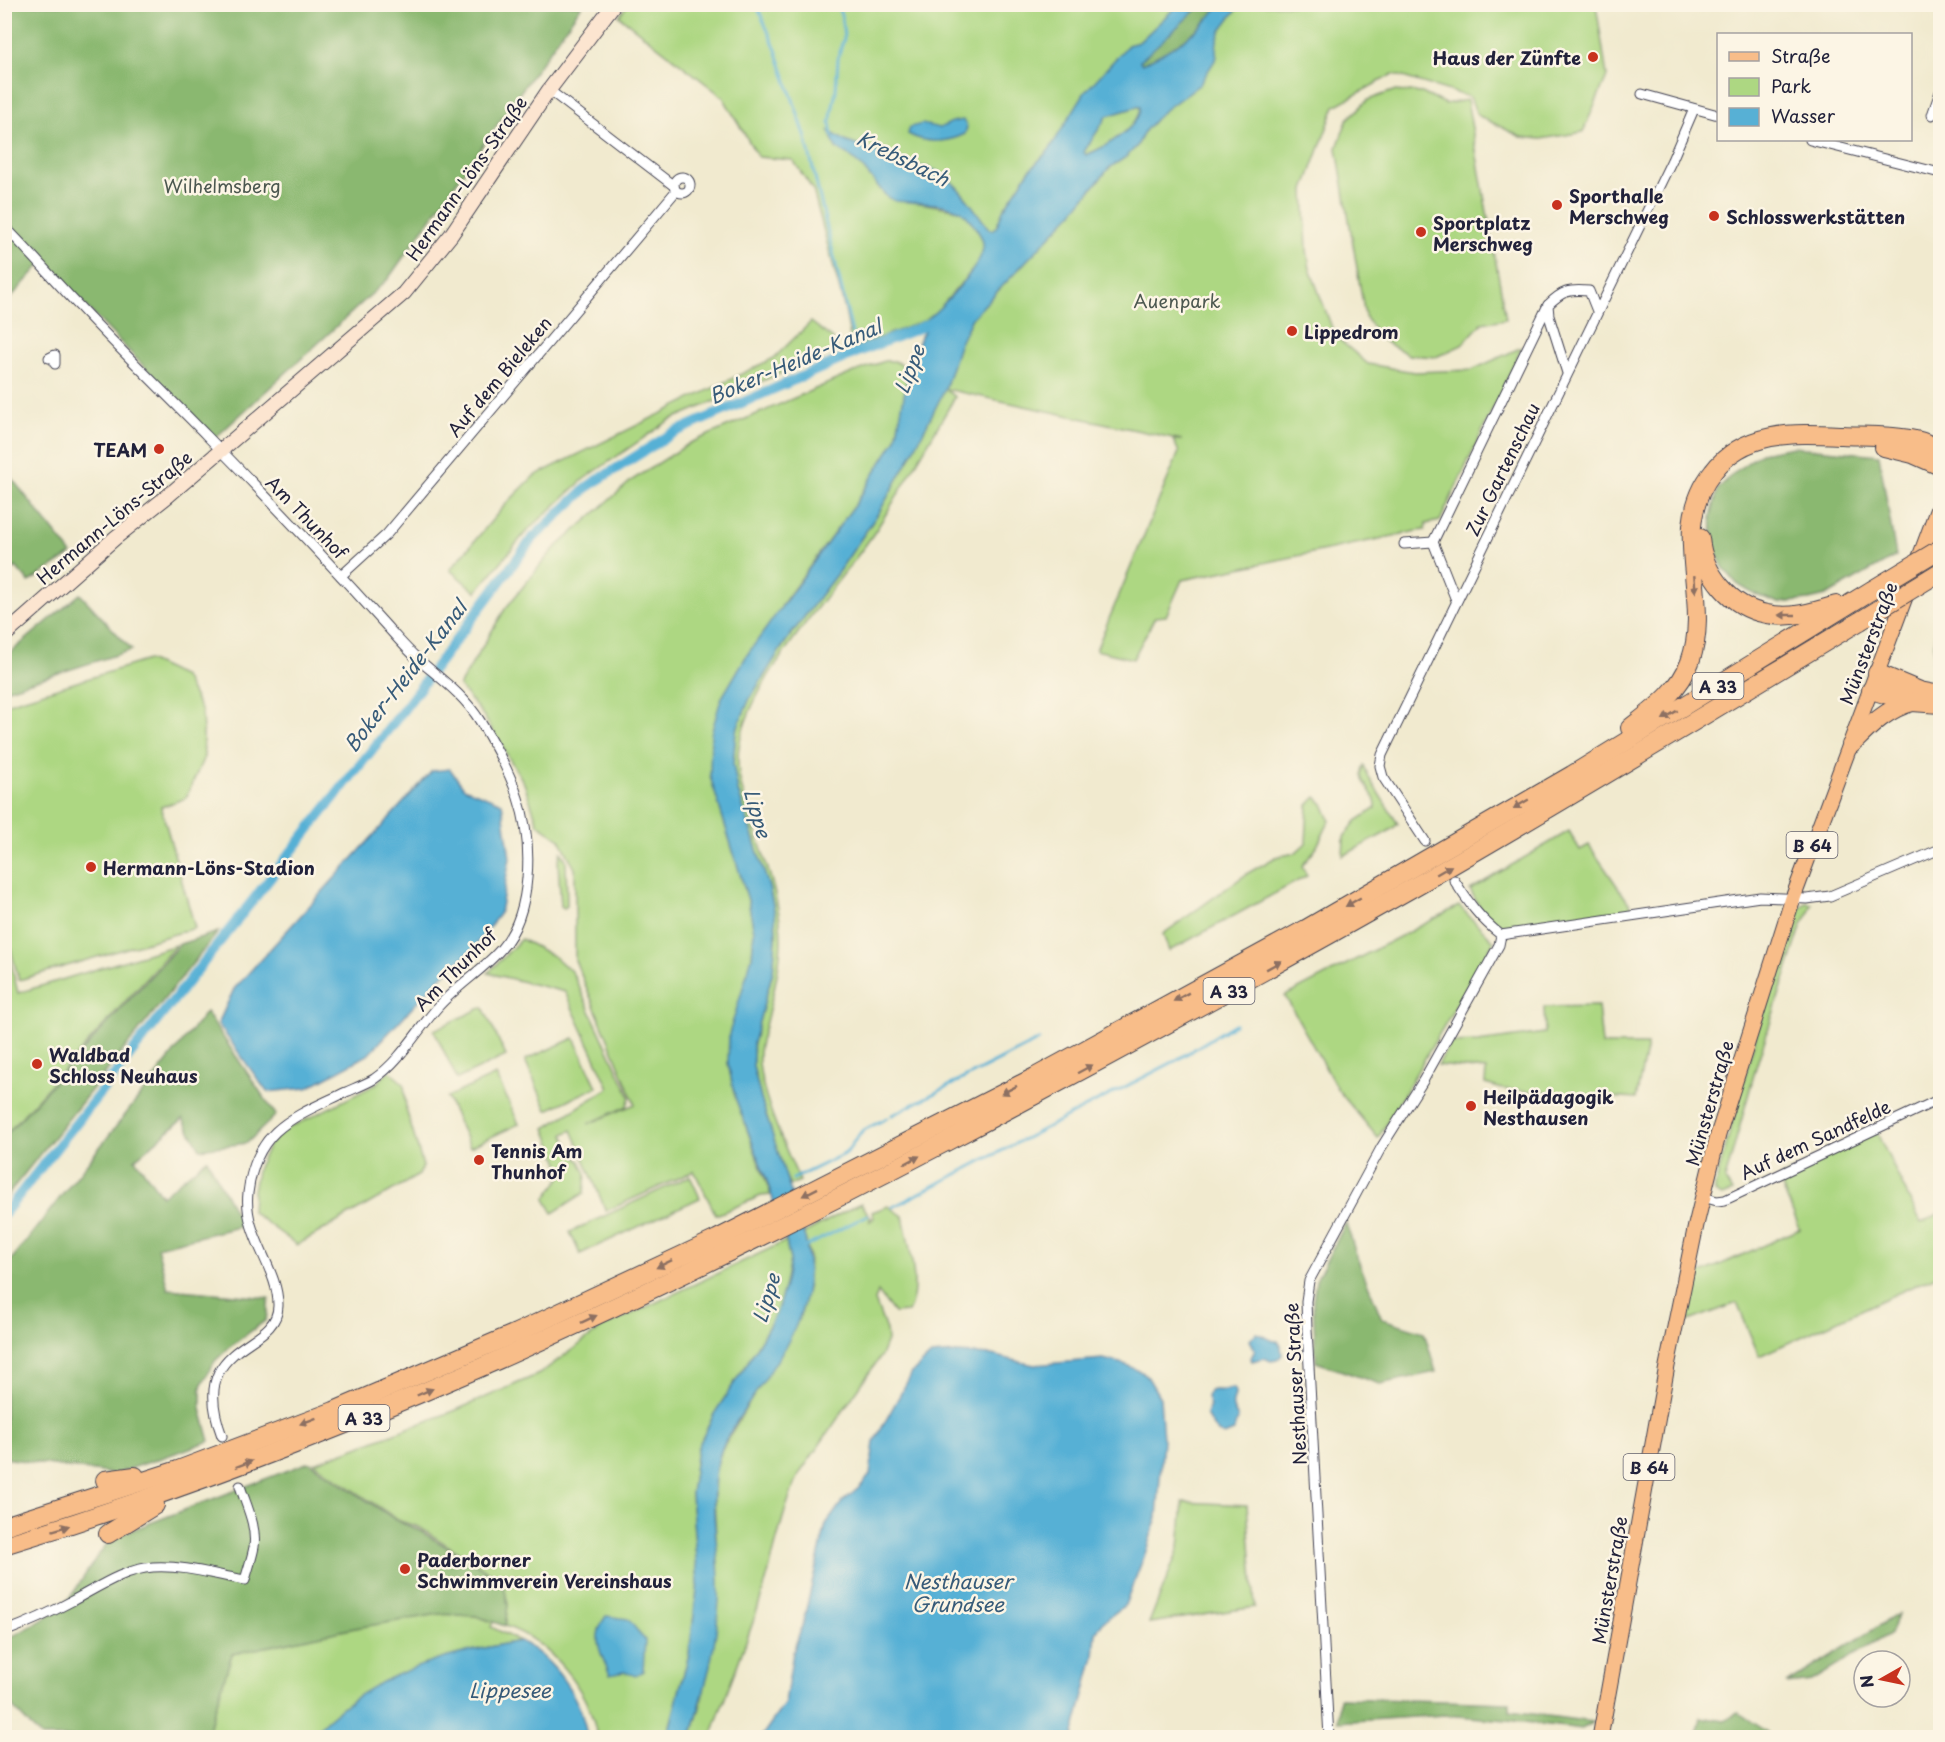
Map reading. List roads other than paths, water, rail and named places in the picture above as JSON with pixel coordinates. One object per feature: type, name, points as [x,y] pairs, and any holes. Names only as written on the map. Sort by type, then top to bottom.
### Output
[{"type":"highway","points":[[1915,440],[1941,431]]},
{"type":"highway","points":[[1572,775],[1668,698],[1680,683],[1690,662],[1695,640],[1697,611],[1692,525],[1698,496],[1721,461],[1739,447],[1760,439],[1789,434],[1850,435],[1915,440],[1941,449]]},
{"type":"highway","points":[[1868,593],[1807,614],[1791,615],[1767,614],[1748,608],[1734,599],[1721,588],[1701,551],[1699,526],[1702,500],[1712,480],[1724,465],[1741,452],[1761,444],[1798,439],[1848,441],[1899,450],[1941,466]]},
{"type":"highway","name":"A 33","points":[[4,1526],[178,1470],[334,1411],[516,1334],[717,1239],[862,1166],[1035,1077],[1305,929],[1572,775],[1941,549]]},
{"type":"highway","name":"A 33","points":[[4,1545],[103,1515],[189,1485],[350,1424],[526,1348],[716,1259],[860,1187],[1150,1035],[1414,887],[1941,572]]},
{"type":"highway","points":[[1874,682],[1941,695]]},
{"type":"highway","points":[[1874,682],[1912,702]]},
{"type":"highway","points":[[1851,745],[1883,714],[1896,707],[1912,702],[1941,704]]},
{"type":"highway","points":[[105,1480],[178,1470]]},
{"type":"highway","points":[[108,1534],[189,1485]]},
{"type":"main road","name":"Münsterstraße","points":[[1600,1737],[1666,1366],[1718,1135],[1793,898],[1941,503]]},
{"type":"street","name":"Hermann-Löns-Straße","points":[[4,636],[115,538],[368,325],[415,281],[474,203],[549,90],[614,4]]},
{"type":"street","name":"Auf dem Bieleken","points":[[341,576],[387,534],[675,188],[549,90]]},
{"type":"street","points":[[1932,115],[1941,92]]},
{"type":"street","points":[[1642,94],[1717,115]]},
{"type":"street","name":"Zur Gartenschau","points":[[1425,841],[1383,777],[1380,766],[1382,755],[1668,169],[1694,109]]},
{"type":"street","points":[[1814,141],[1941,173]]},
{"type":"street","name":"Hermann-Löns-Straße","points":[[4,226],[221,450]]},
{"type":"street","points":[[1456,600],[1433,542],[1548,305],[1559,294],[1575,290],[1589,291],[1597,311]]},
{"type":"street","points":[[1548,305],[1549,316],[1567,373]]},
{"type":"street","name":"Am Thunhof","points":[[221,450],[417,658],[468,703],[479,719],[518,797],[523,815],[527,859],[526,886],[518,923],[502,949],[439,1005],[390,1064],[374,1079],[280,1126],[265,1142],[259,1153],[250,1179],[248,1212],[250,1225],[272,1280],[278,1304],[272,1323],[236,1351],[222,1365],[218,1374],[213,1391],[213,1407],[222,1436]]},
{"type":"street","points":[[1404,544],[1433,542]]},
{"type":"street","points":[[1454,880],[1470,906],[1484,922],[1501,935],[1760,897],[1808,899],[1830,896],[1941,849]]},
{"type":"street","name":"Nesthauser Straße","points":[[1329,1737],[1307,1329],[1306,1301],[1309,1281],[1381,1148],[1423,1081],[1499,945],[1501,935]]},
{"type":"street","name":"Auf dem Sandfelde","points":[[1703,1197],[1717,1201],[1725,1200],[1941,1099]]},
{"type":"street","points":[[4,1632],[40,1618],[104,1583],[137,1570],[152,1567],[187,1569],[245,1580],[254,1546],[254,1532],[240,1485]]},
{"type":"water","points":[[1178,5],[1201,5],[1140,61],[1142,64],[1185,39],[1203,24],[1219,5],[1240,5],[1219,35],[1217,57],[1200,84],[1162,112],[1144,132],[1137,146],[1126,157],[1109,168],[1072,213],[972,318],[959,345],[945,389],[910,458],[879,512],[841,568],[784,644],[750,698],[736,731],[733,764],[738,791],[769,887],[775,914],[776,938],[773,971],[753,1043],[753,1066],[761,1099],[804,1233],[808,1258],[808,1282],[797,1324],[776,1363],[733,1426],[721,1451],[714,1487],[719,1600],[713,1652],[691,1737],[667,1738],[689,1654],[698,1583],[691,1494],[697,1449],[714,1414],[776,1314],[790,1260],[767,1181],[735,1097],[728,1063],[729,1034],[752,957],[754,931],[748,900],[710,776],[711,734],[721,699],[747,655],[856,503],[896,439],[908,374],[921,336],[928,325],[926,320],[951,297],[968,276],[981,256],[983,248],[978,232],[968,217],[959,210],[936,204],[895,201],[887,197],[862,167],[836,148],[829,131],[847,142],[933,169],[952,182],[992,230],[997,226],[1003,210],[1029,171],[1049,150],[1085,92],[1128,45],[1139,42]],"holes":[[[1140,106],[1135,122],[1120,136],[1086,155],[1084,152],[1107,116]]]},
{"type":"water","points":[[963,120],[967,127],[965,134],[951,139],[929,141],[908,134],[910,127],[922,124],[940,128]]},
{"type":"water","points":[[450,769],[464,788],[502,803],[510,858],[500,913],[472,950],[440,978],[368,1055],[307,1088],[267,1092],[218,1024],[234,989],[432,771]]},
{"type":"water","points":[[1256,1333],[1278,1341],[1282,1355],[1277,1360],[1271,1361],[1264,1358],[1252,1361],[1255,1350],[1250,1340]]},
{"type":"water","name":"Nesthauser Grundsee","points":[[956,1353],[992,1355],[1034,1365],[1103,1359],[1124,1364],[1146,1374],[1160,1398],[1163,1439],[1157,1517],[1125,1605],[1103,1622],[1096,1632],[1094,1656],[1073,1737],[761,1737],[785,1703],[793,1652],[803,1623],[826,1524],[842,1502],[870,1475],[874,1442],[912,1373],[931,1355]]},
{"type":"water","points":[[1232,1388],[1235,1391],[1233,1406],[1238,1420],[1234,1431],[1224,1435],[1216,1430],[1207,1417],[1210,1406],[1207,1397],[1209,1391]]},
{"type":"water","points":[[606,1616],[628,1619],[645,1640],[643,1671],[636,1676],[624,1672],[610,1675],[598,1638],[601,1624]]},
{"type":"water","name":"Lippesee","points":[[520,1641],[544,1658],[564,1681],[579,1708],[587,1737],[310,1737],[353,1699],[397,1675],[470,1651]]},
{"type":"waterway","points":[[756,4],[775,47],[805,135],[852,333]]},
{"type":"waterway","name":"Krebsbach","points":[[832,135],[830,123],[836,90],[838,58],[844,38],[842,18],[837,4]]},
{"type":"waterway","name":"Boker-Heide-Kanal","points":[[4,1214],[398,717],[532,539],[590,485],[673,433],[858,352],[939,320]]},
{"type":"waterway","points":[[893,1207],[1175,1061],[1235,1024]]},
{"type":"waterway","points":[[892,1115],[1039,1040]]},
{"type":"waterway","points":[[793,1179],[846,1153],[862,1131],[887,1118]]},
{"type":"waterway","points":[[805,1247],[868,1215]]},
{"type":"place","name":"Haus der Zünfte","points":[[1593,57]]},
{"type":"place","name":"Sporthalle Merschweg","points":[[1557,205]]},
{"type":"place","name":"Schlosswerkstätten","points":[[1714,216]]},
{"type":"place","name":"Sportplatz Merschweg","points":[[1421,232]]},
{"type":"place","name":"Lippedrom","points":[[1292,331]]},
{"type":"place","name":"TEAM","points":[[159,449]]},
{"type":"place","name":"Hermann-Löns-Stadion","points":[[91,867]]},
{"type":"place","name":"Waldbad Schloss Neuhaus","points":[[37,1064]]},
{"type":"place","name":"Heilpädagogik Nesthausen","points":[[1471,1106]]},
{"type":"place","name":"Tennis Am Thunhof","points":[[479,1160]]},
{"type":"place","name":"Paderborner Schwimmverein Vereinshaus","points":[[405,1569]]},
{"type":"park label","name":"Wilhelmsberg","points":[[222,185]]},
{"type":"park label","name":"Auenpark","points":[[1177,300]]},
{"type":"water label","name":"Lippe","points":[[909,369]]},
{"type":"water label","name":"Lippe","points":[[758,813]]},
{"type":"water label","name":"Lippe","points":[[766,1298]]}]
